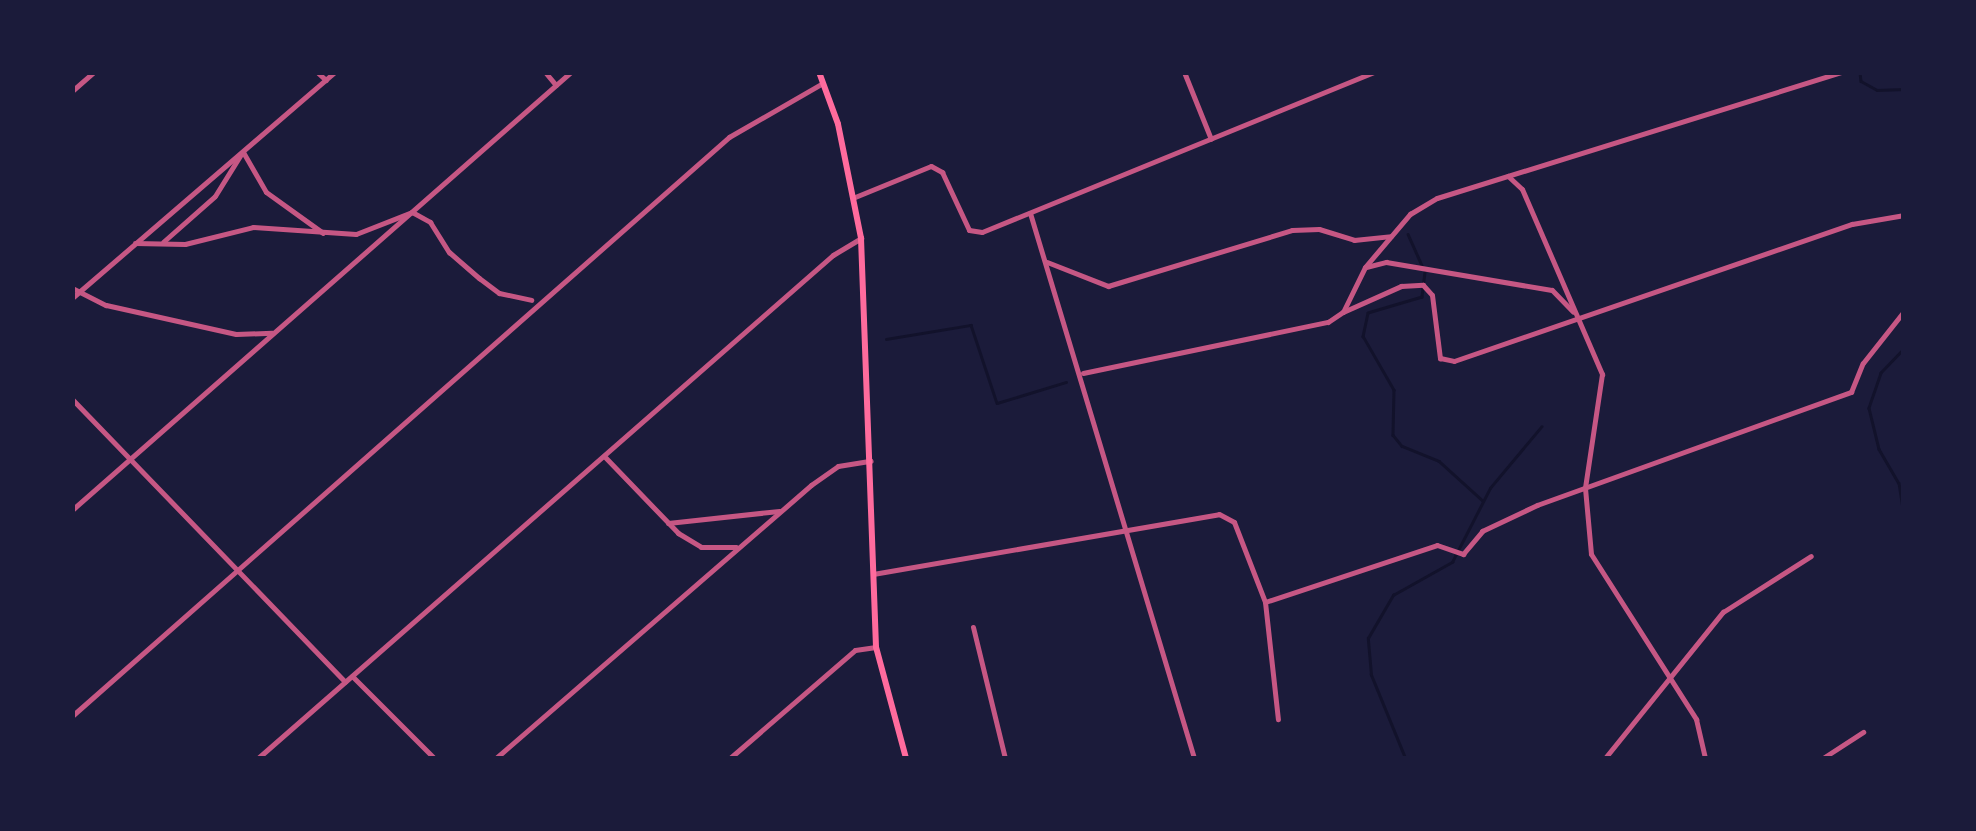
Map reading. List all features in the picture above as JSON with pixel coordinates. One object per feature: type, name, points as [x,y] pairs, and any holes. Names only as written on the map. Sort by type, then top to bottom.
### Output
[{"type":"main road","points":[[820,72],[854,197],[861,238],[876,647],[906,758]]},
{"type":"street","points":[[72,91],[94,72]]},
{"type":"street","points":[[317,72],[326,80]]},
{"type":"street","points":[[72,298],[335,72]]},
{"type":"street","points":[[544,72],[556,86]]},
{"type":"street","points":[[72,510],[571,72]]},
{"type":"street","points":[[1184,72],[1211,139]]},
{"type":"street","points":[[854,197],[932,166],[942,172],[968,230],[1030,213],[1375,72]]},
{"type":"street","points":[[1343,312],[1365,268],[1391,236],[1410,214],[1437,198],[1841,72]]},
{"type":"street","points":[[72,716],[729,137],[823,84]]},
{"type":"street","points":[[242,152],[266,192],[326,234]]},
{"type":"street","points":[[161,244],[215,196],[242,152]]},
{"type":"street","points":[[1508,176],[1522,189],[1602,374],[1585,488],[1585,522],[1599,570],[1672,676],[1696,719],[1705,758]]},
{"type":"street","points":[[356,234],[412,212]]},
{"type":"street","points":[[412,212],[430,222],[449,252],[490,286],[532,300]]},
{"type":"street","points":[[1030,213],[1083,373],[1194,758]]},
{"type":"street","points":[[1083,373],[1328,322],[1401,286],[1423,285],[1432,295],[1440,358],[1454,361],[1852,224],[1904,215]]},
{"type":"street","points":[[135,243],[185,244],[253,227],[356,234],[378,242]]},
{"type":"street","points":[[1045,261],[1108,286],[1292,230],[1319,229],[1354,240],[1391,236]]},
{"type":"street","points":[[258,758],[833,256],[861,238]]},
{"type":"street","points":[[1365,268],[1386,262],[1552,290],[1578,318]]},
{"type":"street","points":[[72,288],[106,305],[236,334],[274,333]]},
{"type":"street","points":[[1265,602],[1437,546],[1463,554],[1482,531],[1585,488],[1851,392],[1863,364],[1904,311]]},
{"type":"street","points":[[72,399],[345,682]]},
{"type":"street","points":[[604,456],[668,522],[700,547],[738,548]]},
{"type":"street","points":[[496,758],[780,511],[838,466],[871,462]]},
{"type":"street","points":[[668,522],[780,511]]},
{"type":"street","points":[[872,574],[1219,514],[1234,522],[1265,602],[1278,719]]},
{"type":"street","points":[[1604,758],[1723,612],[1812,556]]},
{"type":"street","points":[[973,627],[1006,758]]},
{"type":"street","points":[[730,758],[855,650],[876,647]]},
{"type":"street","points":[[352,676],[434,758]]},
{"type":"street","points":[[1823,758],[1863,732]]},
{"type":"waterway","points":[[1860,72],[1861,81],[1877,90],[1904,89]]},
{"type":"waterway","points":[[1408,234],[1422,265]]},
{"type":"waterway","points":[[1425,272],[1422,297],[1368,313],[1363,336],[1394,390],[1393,435],[1402,446],[1439,461],[1482,500]]},
{"type":"waterway","points":[[886,339],[971,325],[997,403],[1066,382]]},
{"type":"waterway","points":[[1904,349],[1881,373],[1869,408],[1879,449],[1899,483],[1904,514]]},
{"type":"waterway","points":[[1405,758],[1371,675],[1368,638],[1393,595],[1452,562],[1490,488],[1541,427]]}]
